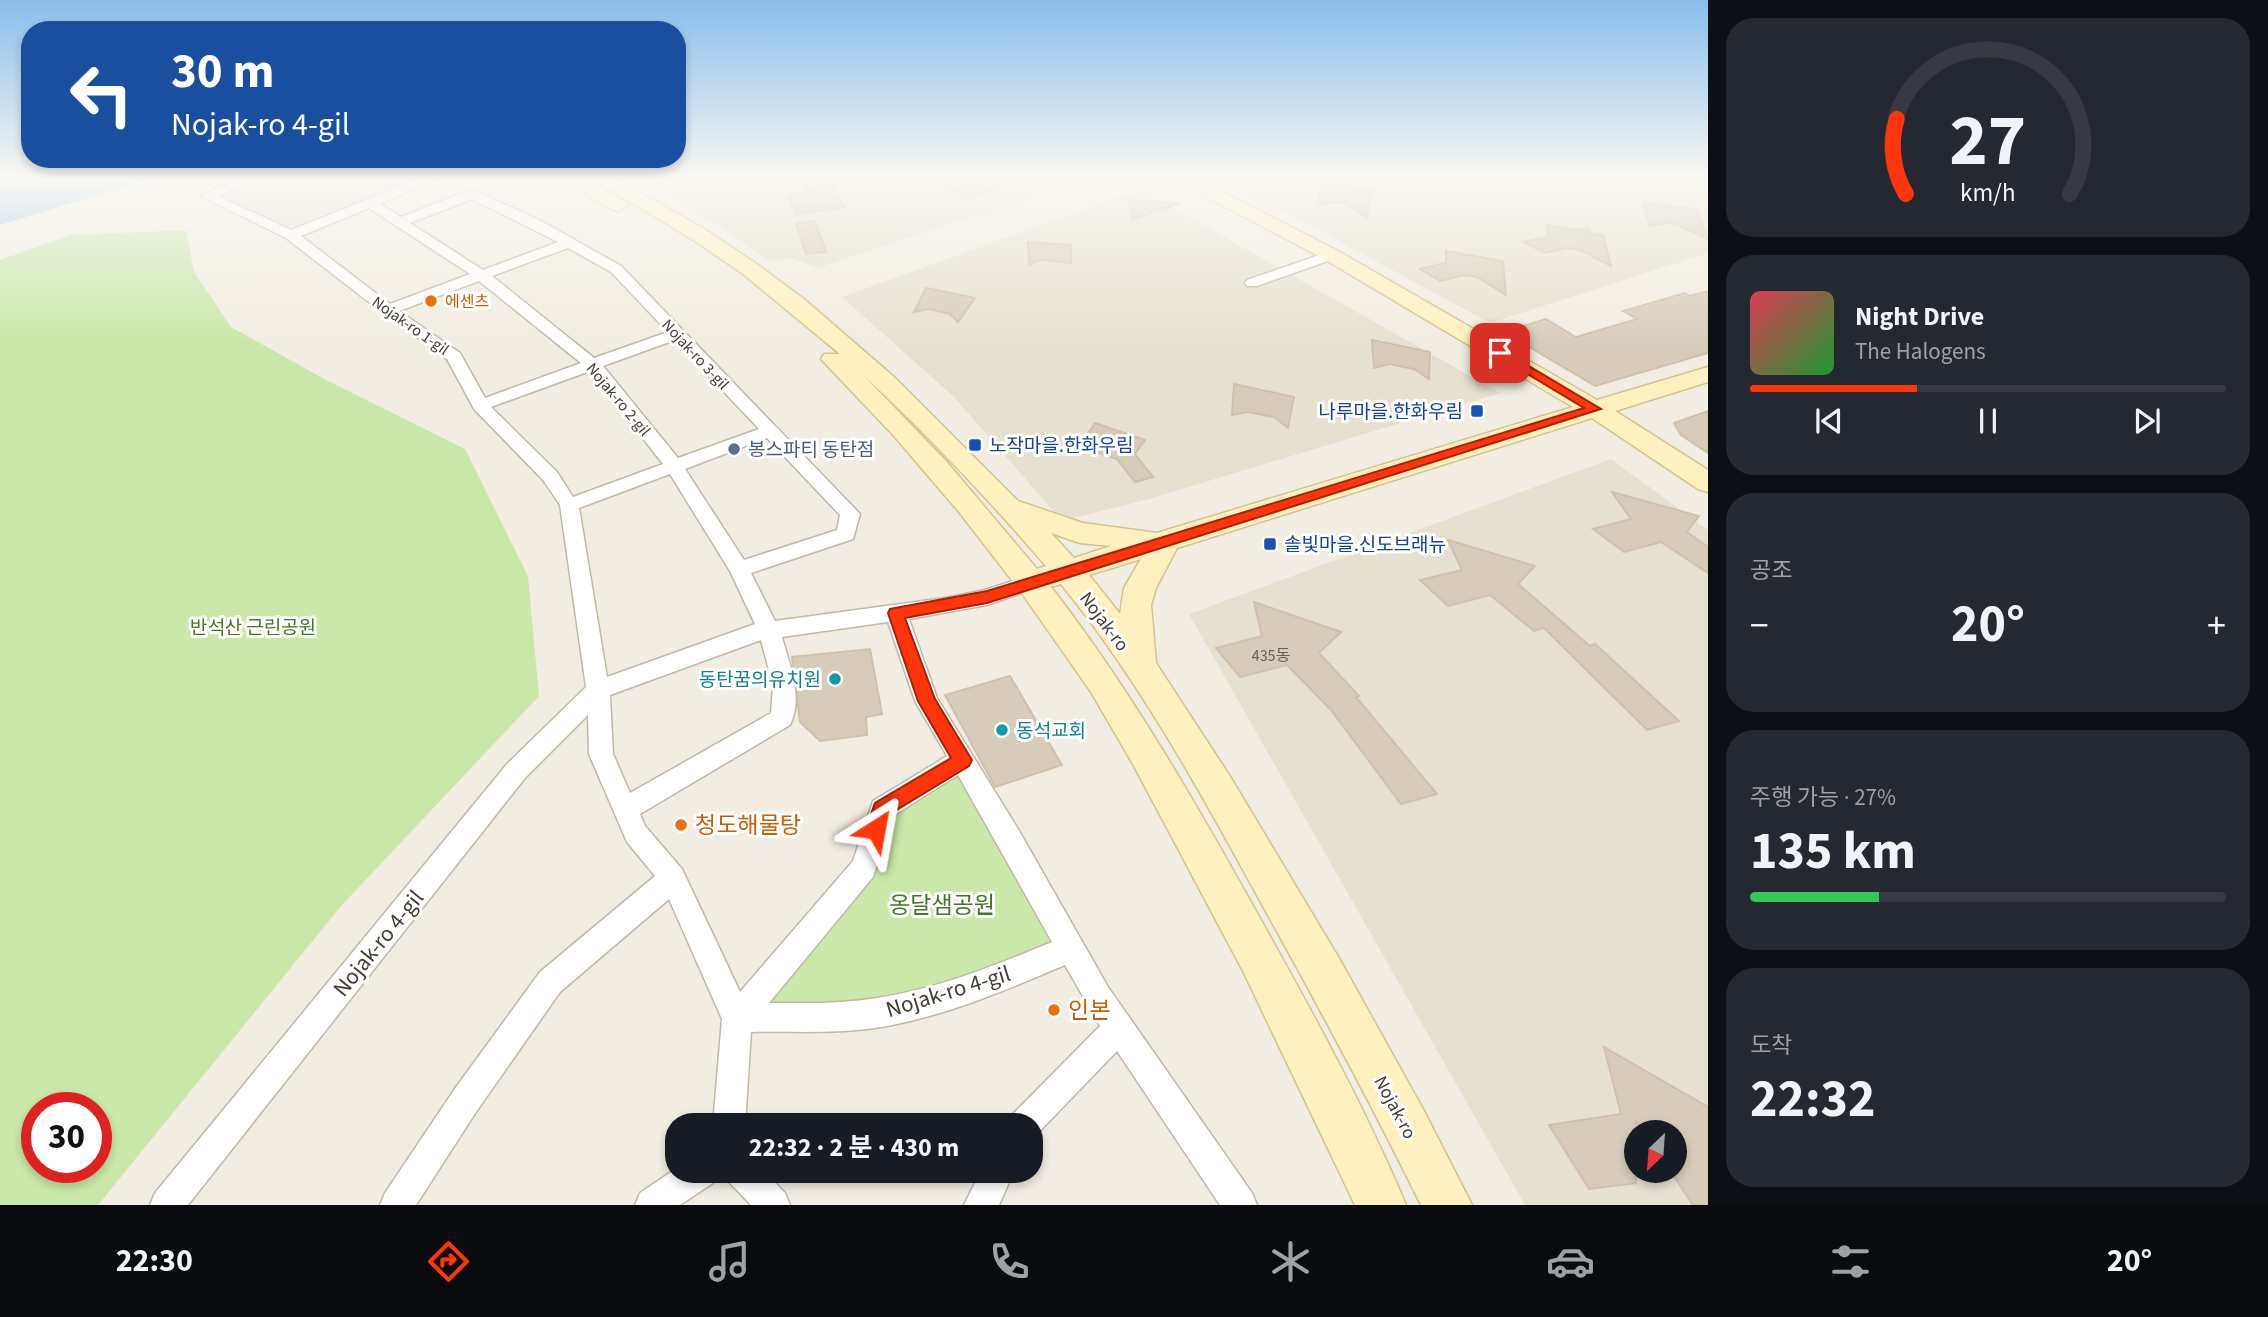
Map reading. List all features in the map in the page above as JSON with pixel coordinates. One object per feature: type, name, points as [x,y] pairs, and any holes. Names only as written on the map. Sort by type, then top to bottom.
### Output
[{"type":"street","name":"Nojak-ro 2-gil","points":[[419,234],[481,275],[593,366],[675,467],[738,569],[769,629]]},
{"type":"street","name":"Nojak-ro 3-gil","points":[[553,234],[616,269],[850,514],[846,534],[738,569]]},
{"type":"street","name":"Nojak-ro","points":[[668,234],[796,327],[843,369],[904,430],[1031,582],[1097,674],[1219,882],[1381,1205]]},
{"type":"street","name":"Nojak-ro","points":[[697,234],[829,330],[926,419],[1098,609],[1171,714],[1252,847],[1347,1012],[1447,1205]]},
{"type":"street","points":[[1290,234],[1331,255],[1595,409],[1708,483]]},
{"type":"street","name":"Nojak-ro 1-gil","points":[[291,235],[388,310],[454,356],[480,405],[550,476],[569,505],[598,690]]},
{"type":"street","points":[[388,310],[568,243]]},
{"type":"street","points":[[1252,283],[1331,255]]},
{"type":"street","points":[[480,405],[677,334]]},
{"type":"street","points":[[1031,582],[1708,374]]},
{"type":"street","points":[[569,505],[769,431]]},
{"type":"street","points":[[976,515],[990,522],[1002,522],[1010,516],[1007,506]]},
{"type":"street","points":[[1007,506],[1080,533],[1166,541]]},
{"type":"street","points":[[1140,669],[1135,605],[1140,589],[1166,541]]},
{"type":"street","name":"Nojak-ro 4-gil","points":[[167,1205],[516,771],[598,690],[756,632],[896,613],[987,597],[1031,582]]},
{"type":"street","points":[[896,613],[927,701],[1009,837],[1070,948],[1119,1028],[1240,1205]]},
{"type":"street","points":[[625,809],[782,718],[784,685],[769,629]]},
{"type":"street","points":[[1097,674],[1109,658],[1122,660],[1140,669]]},
{"type":"street","points":[[598,690],[601,754],[636,834],[673,878],[737,1018],[730,1113]]},
{"type":"street","points":[[737,1018],[864,868],[882,809],[962,760]]},
{"type":"street","points":[[397,1205],[465,1101],[550,982],[673,878]]},
{"type":"street","name":"Nojak-ro 4-gil","points":[[737,1018],[843,1016],[927,1003],[981,986],[1070,948]]},
{"type":"street","points":[[1036,1113],[1119,1028]]},
{"type":"street","points":[[652,1205],[684,1183]]},
{"type":"street","points":[[754,1183],[773,1205]]},
{"type":"street","points":[[981,1205],[992,1183]]},
{"type":"shaded area","points":[[731,234],[919,234],[818,268],[790,258],[770,261]]},
{"type":"shaded area","points":[[1015,234],[1220,234],[1500,393],[1149,499],[1062,521],[954,397],[842,297]]},
{"type":"shaded area","points":[[1326,234],[1708,234],[1708,253],[1490,323]]},
{"type":"shaded area","points":[[1611,459],[1708,530],[1708,1205],[1525,1205],[1189,614]]},
{"type":"green space","name":"반석산 근린공원","points":[[187,234],[194,272],[231,327],[326,380],[465,449],[528,576],[539,696],[341,906],[98,1205],[0,1205],[0,260],[70,235]]},
{"type":"green space","name":"옹달샘공원","points":[[960,768],[1062,948],[926,998],[747,1013],[866,871],[883,815]]},
{"type":"building","points":[[800,234],[820,234],[826,252],[806,254]]},
{"type":"building","points":[[1548,234],[1603,235],[1611,266],[1580,250],[1568,248],[1545,253],[1524,242],[1548,237]]},
{"type":"building","points":[[1028,242],[1071,245],[1071,263],[1040,260],[1029,265]]},
{"type":"building","points":[[1446,251],[1503,261],[1506,295],[1477,277],[1465,275],[1440,281],[1420,269],[1446,263]]},
{"type":"building","points":[[926,288],[975,298],[958,322],[950,314],[929,309],[914,312]]},
{"type":"building","points":[[1708,291],[1708,353],[1595,386],[1504,332],[1546,319],[1576,337],[1637,319],[1623,311],[1685,293],[1690,296]]},
{"type":"building","points":[[1372,340],[1430,352],[1429,379],[1414,369],[1389,364],[1374,368]]},
{"type":"building","points":[[1234,384],[1294,397],[1288,428],[1274,417],[1248,412],[1232,415]]},
{"type":"building","points":[[1708,411],[1708,453],[1681,435],[1674,423]]},
{"type":"building","points":[[1095,423],[1145,440],[1135,454],[1153,477],[1135,482],[1117,459],[1080,446]]},
{"type":"building","points":[[1612,492],[1699,516],[1687,532],[1708,547],[1708,573],[1661,542],[1624,552],[1593,529],[1631,519]]},
{"type":"building","points":[[1448,540],[1535,566],[1518,584],[1590,646],[1595,644],[1679,721],[1647,730],[1544,628],[1534,631],[1490,595],[1448,606],[1420,580],[1462,570]]},
{"type":"building","points":[[1254,602],[1341,632],[1319,653],[1359,696],[1356,697],[1437,794],[1401,804],[1331,710],[1287,665],[1240,677],[1216,648],[1262,636]]},
{"type":"building","name":"동탄꿈의유치원","points":[[870,649],[882,714],[866,717],[867,735],[820,741],[800,722],[792,657]]},
{"type":"building","name":"동석교회","points":[[1010,676],[1062,765],[995,787],[945,695]]},
{"type":"building","points":[[1604,1047],[1708,1107],[1708,1205],[1693,1205],[1678,1183],[1687,1183],[1687,1120],[1624,1120],[1624,1183],[1636,1183],[1589,1189],[1549,1125],[1621,1114]]},
{"type":"place","name":"에센츠","points":[[431,301]]},
{"type":"place","name":"나루마을.한화우림","points":[[1477,411]]},
{"type":"place","name":"노작마을.한화우림","points":[[975,445]]},
{"type":"place","name":"봉스파티 동탄점","points":[[734,449]]},
{"type":"place","name":"솔빛마을.신도브래뉴","points":[[1270,544]]},
{"type":"place","name":"동탄꿈의유치원","points":[[835,679]]},
{"type":"place","name":"동석교회","points":[[1002,730]]},
{"type":"place","name":"청도해물탕","points":[[681,825]]},
{"type":"place","name":"인본","points":[[1054,1010]]},
{"type":"route","points":[[876,829],[882,809],[962,760],[927,701],[896,613],[987,597],[1595,409],[1500,353]]}]
